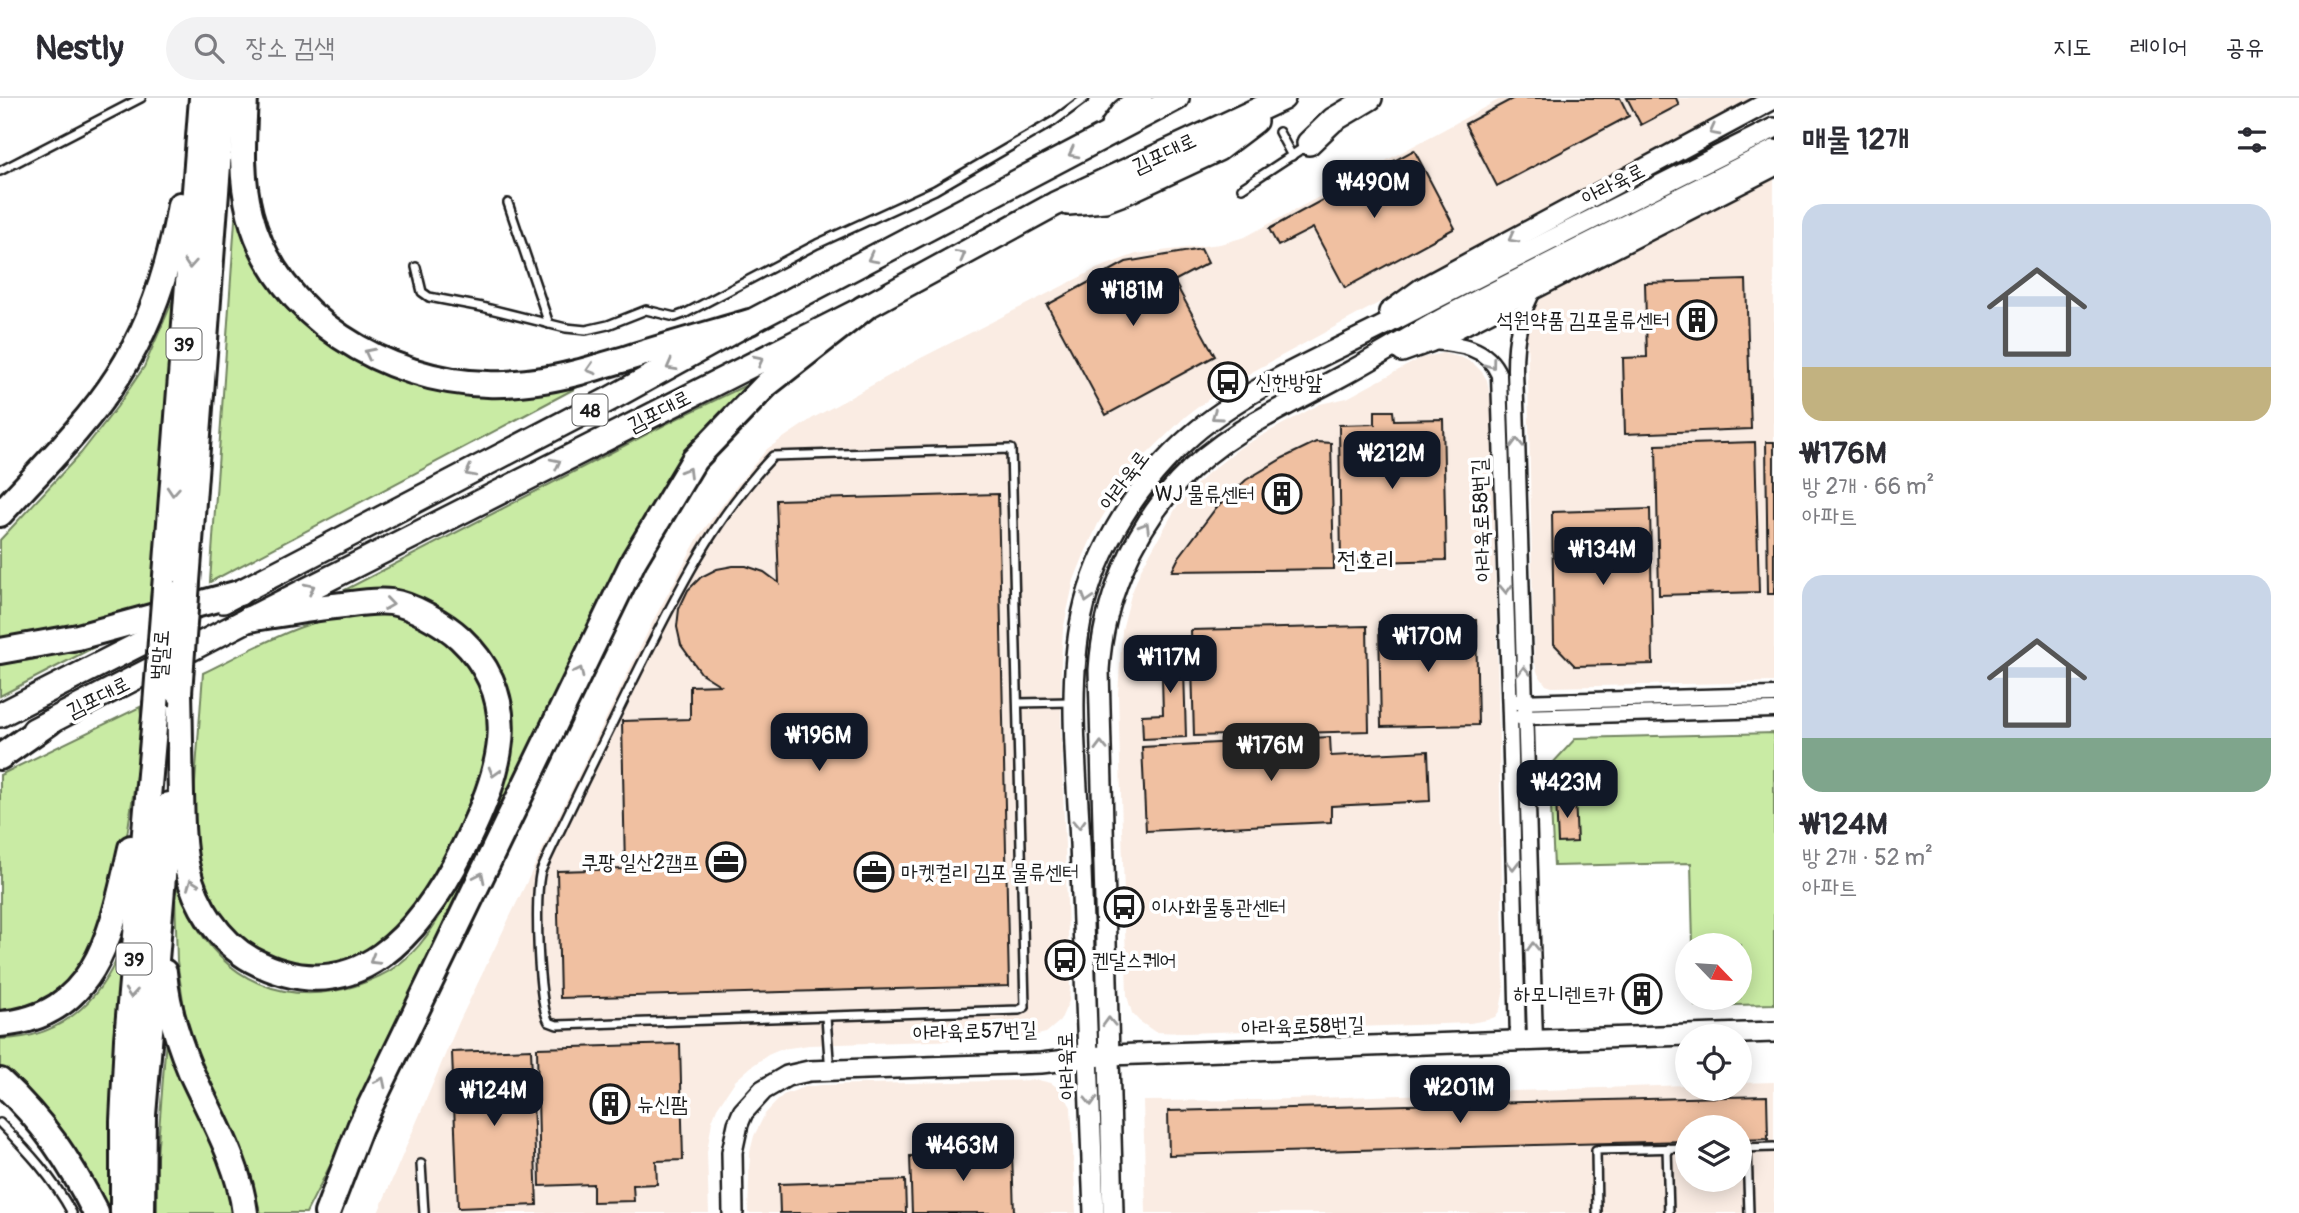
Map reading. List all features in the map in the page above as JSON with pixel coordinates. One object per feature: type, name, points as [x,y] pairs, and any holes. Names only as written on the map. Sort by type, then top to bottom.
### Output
[{"type":"highway","name":"39","points":[[0,514],[99,402],[118,377],[147,322],[174,243],[202,98]]},
{"type":"highway","name":"벌말로","points":[[142,1213],[143,1115],[179,693],[176,585],[202,98]]},
{"type":"highway","name":"벌말로","points":[[196,471],[223,98]]},
{"type":"highway","name":"벌말로","points":[[123,1213],[122,1121],[127,1039],[156,705],[196,471],[216,332],[235,98]]},
{"type":"highway","points":[[244,98],[244,180],[250,215],[261,246],[296,299],[321,323],[351,344],[383,360],[447,379],[488,384],[537,381],[581,372],[750,322]]},
{"type":"highway","points":[[313,1213],[360,1127],[634,560],[694,460],[767,384],[864,308]]},
{"type":"highway","points":[[0,651],[78,637],[239,593]]},
{"type":"highway","points":[[179,693],[182,829],[187,868],[199,903],[214,926],[240,953],[270,969],[302,977],[328,977],[358,970],[405,937],[425,914],[447,881],[485,803],[498,763],[501,726],[498,699],[488,670],[447,625],[391,602],[358,603],[249,619]]},
{"type":"highway","points":[[0,757],[50,722]]},
{"type":"highway","points":[[0,1024],[34,1018],[52,1009],[71,995],[100,957],[116,911],[150,784]]},
{"type":"highway","points":[[160,916],[166,993],[191,1070],[228,1149],[242,1191],[245,1213]]},
{"type":"highway","points":[[0,1082],[51,1135],[73,1167],[96,1213]]},
{"type":"highway","points":[[327,1213],[360,1127]]},
{"type":"main road","points":[[1104,137],[1123,112],[1140,98]]},
{"type":"main road","name":"김포대로","points":[[0,715],[610,399],[750,322],[1177,98]]},
{"type":"main road","name":"김포대로","points":[[0,748],[864,308],[1055,204],[1283,98]]},
{"type":"main road","points":[[1301,149],[1333,120],[1370,98]]},
{"type":"street","points":[[1340,348],[1422,288],[1774,99]]},
{"type":"street","name":"아라육로","points":[[1094,1213],[1075,702],[1076,656],[1083,612],[1097,567],[1108,542],[1134,500],[1167,459],[1208,423],[1241,400],[1774,128]]},
{"type":"street","name":"아라육로","points":[[1113,1213],[1099,670],[1102,635],[1114,592],[1124,566],[1147,524],[1178,482],[1231,436],[1440,320],[1774,150]]},
{"type":"street","points":[[1349,372],[1430,342],[1774,166]]},
{"type":"street","points":[[1518,709],[1515,344],[1521,315],[1536,286]]},
{"type":"street","name":"아라육로58번길","points":[[1430,342],[1474,349],[1488,358],[1499,375],[1518,709],[1527,1040]]},
{"type":"street","points":[[1518,709],[1774,695]]},
{"type":"street","points":[[1518,709],[1774,710]]},
{"type":"street","name":"아라육로58번길","points":[[1089,1056],[1774,1032]]},
{"type":"street","name":"아라육로57번길","points":[[721,1213],[722,1136],[726,1123],[738,1100],[750,1086],[775,1069],[789,1064],[829,1059],[1041,1050],[1089,1056]]},
{"type":"street","name":"아라육로57번길","points":[[733,1213],[732,1152],[738,1124],[743,1112],[763,1090],[787,1076],[809,1071],[1041,1063],[1089,1056]]},
{"type":"lane","points":[[0,171],[141,98]]},
{"type":"lane","points":[[416,267],[422,292],[429,297],[549,324],[586,330],[608,325],[646,310],[675,317],[827,240],[935,190],[1054,121],[1085,98]]},
{"type":"lane","points":[[1242,188],[1301,149],[1279,132]]},
{"type":"lane","points":[[508,203],[549,324]]},
{"type":"lane","points":[[1011,449],[1025,1007],[1019,1010],[826,1017],[557,1026],[549,1022],[545,1014],[537,890],[541,871],[702,547],[736,497],[773,456],[1011,449]]},
{"type":"lane","points":[[1018,703],[1075,702]]},
{"type":"lane","points":[[826,1017],[829,1059]]},
{"type":"lane","points":[[0,1123],[37,1161],[72,1213]]},
{"type":"lane","points":[[1752,1148],[1774,1147]]},
{"type":"lane","points":[[1667,1148],[1669,1213]]},
{"type":"lane","points":[[1597,1213],[1596,1150],[1675,1148]]},
{"type":"lane","points":[[421,1164],[424,1213]]},
{"type":"lane","points":[[1747,1192],[1749,1213]]},
{"type":"shaded area","points":[[1502,98],[1755,98],[1252,372],[1186,416],[1127,477],[1098,524],[1084,555],[1074,580],[1063,630],[1061,734],[1070,989],[1069,1001],[1060,1021],[1046,1033],[1024,1038],[809,1045],[782,1049],[768,1055],[735,1081],[717,1108],[712,1121],[707,1152],[709,1213],[378,1213],[459,1022],[654,619],[699,536],[767,449],[813,418],[921,358],[1096,269],[1136,254],[1220,244],[1245,237]]},
{"type":"shaded area","points":[[1774,171],[1774,682],[1546,685],[1538,674],[1534,661],[1527,329],[1532,308],[1547,293]]},
{"type":"shaded area","points":[[1443,353],[1463,358],[1482,372],[1487,380],[1492,406],[1504,988],[1500,1010],[1495,1017],[1470,1023],[1155,1032],[1132,1013],[1127,996],[1118,695],[1122,630],[1141,569],[1176,508],[1189,492],[1241,447],[1320,404],[1347,398],[1421,358]]},
{"type":"shaded area","points":[[1038,1080],[1051,1083],[1061,1090],[1071,1107],[1076,1213],[748,1213],[750,1152],[754,1136],[765,1114],[783,1095],[805,1087],[822,1085]]},
{"type":"shaded area","points":[[1774,1082],[1774,1213],[1146,1213],[1143,1101],[1260,1100],[1675,1085],[1675,1101],[1752,1101],[1752,1083]]},
{"type":"green space","points":[[236,206],[301,318],[324,340],[349,357],[390,373],[608,371],[210,582]]},
{"type":"green space","points":[[179,286],[150,603],[122,618],[0,648],[0,540],[81,453],[117,407],[144,367]]},
{"type":"green space","points":[[765,376],[704,433],[664,485],[626,550],[514,783],[452,904],[347,1132],[306,1213],[261,1213],[240,1146],[200,1062],[187,1027],[177,961],[175,894],[178,887],[205,939],[239,972],[259,983],[304,993],[329,992],[372,980],[393,969],[408,956],[430,932],[440,916],[497,803],[512,744],[509,719],[447,616],[333,596]]},
{"type":"green space","points":[[380,609],[441,630],[479,674],[495,729],[469,825],[388,949],[322,972],[247,949],[206,899],[191,838],[203,673],[267,641],[310,624],[332,617]]},
{"type":"green space","points":[[100,644],[0,696],[0,664],[31,660]]},
{"type":"green space","points":[[140,707],[143,729],[123,862],[74,991],[0,1023],[0,775]]},
{"type":"green space","points":[[1774,733],[1774,1004],[1752,1005],[1752,933],[1693,933],[1691,863],[1554,866],[1549,767],[1576,738]]},
{"type":"green space","points":[[127,934],[113,1213],[104,1213],[0,1076],[0,1039],[24,1037],[45,1031],[81,1009],[108,975]]},
{"type":"green space","points":[[167,1025],[241,1213],[157,1213],[157,1157]]},
{"type":"building","points":[[1514,98],[1620,98],[1629,116],[1497,186],[1465,124]]},
{"type":"building","points":[[1627,98],[1676,98],[1679,105],[1641,125]]},
{"type":"building","points":[[1414,150],[1455,228],[1345,288],[1313,228],[1278,246],[1269,229]]},
{"type":"building","points":[[1201,249],[1208,263],[1174,281],[1215,356],[1106,415],[1047,305],[1126,262]]},
{"type":"building","name":"석원약품 김포물류센터","points":[[1746,280],[1751,429],[1625,434],[1623,358],[1647,357],[1645,283]]},
{"type":"building","points":[[1375,411],[1393,411],[1394,420],[1443,419],[1446,560],[1341,563],[1339,425],[1375,424]]},
{"type":"building","name":"WJ 물류센터","points":[[1316,442],[1331,443],[1334,569],[1172,571],[1179,557],[1216,508],[1246,480]]},
{"type":"building","points":[[1755,442],[1759,592],[1659,595],[1656,445]]},
{"type":"building","points":[[1766,442],[1774,442],[1774,594],[1768,594]]},
{"type":"building","points":[[998,494],[1009,986],[560,998],[557,871],[625,869],[622,721],[690,719],[690,686],[720,685],[701,673],[681,645],[677,627],[679,609],[688,590],[701,577],[717,569],[733,566],[746,566],[764,572],[779,583],[776,500]]},
{"type":"building","points":[[1650,509],[1653,664],[1575,666],[1554,644],[1552,512]]},
{"type":"building","points":[[1476,620],[1478,725],[1381,727],[1379,622]]},
{"type":"building","points":[[1367,626],[1369,731],[1194,736],[1191,630]]},
{"type":"building","points":[[1183,637],[1186,737],[1143,739],[1142,715],[1163,714],[1161,638]]},
{"type":"building","points":[[1330,737],[1331,756],[1428,751],[1430,801],[1331,806],[1331,822],[1146,831],[1142,747]]},
{"type":"building","points":[[1575,797],[1577,842],[1558,843],[1556,798]]},
{"type":"building","name":"하모니렌트카","points":[[1657,986],[1657,1001],[1628,1003],[1628,988]]},
{"type":"building","name":"뉴신팜","points":[[680,1044],[683,1160],[656,1161],[657,1184],[633,1185],[634,1201],[593,1202],[593,1184],[540,1186],[537,1048]]},
{"type":"building","points":[[531,1049],[537,1205],[458,1208],[452,1052]]},
{"type":"building","points":[[1752,1096],[1767,1096],[1768,1139],[1752,1140],[1752,1115],[1675,1115],[1675,1141],[1169,1155],[1168,1111],[1675,1098],[1675,1101],[1752,1101]]},
{"type":"building","points":[[1012,1152],[1014,1213],[912,1213],[910,1156]]},
{"type":"building","points":[[905,1180],[906,1213],[780,1213],[779,1184]]},
{"type":"place","name":"석원약품 김포물류센터","points":[[1697,320]]},
{"type":"place","name":"신한방앞","points":[[1228,382]]},
{"type":"place","name":"WJ 물류센터","points":[[1282,494]]},
{"type":"place","name":"쿠팡 일산2캠프","points":[[726,862]]},
{"type":"place","name":"마켓컬리 김포 물류센터","points":[[874,872]]},
{"type":"place","name":"이사화물통관센터","points":[[1124,907]]},
{"type":"place","name":"켄달스퀘어","points":[[1065,960]]},
{"type":"place","name":"하모니렌트카","points":[[1642,994]]},
{"type":"place","name":"뉴신팜","points":[[610,1104]]},
{"type":"district","name":"전호리","points":[[1366,560]]}]
